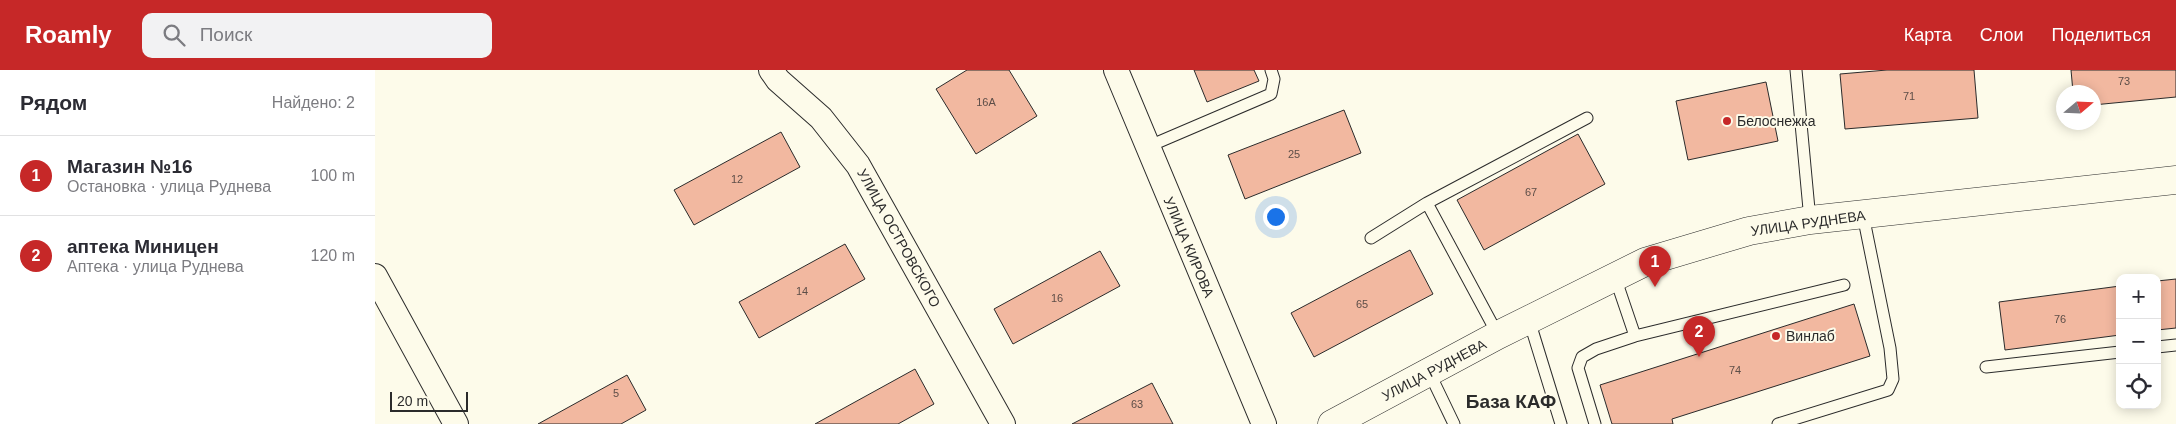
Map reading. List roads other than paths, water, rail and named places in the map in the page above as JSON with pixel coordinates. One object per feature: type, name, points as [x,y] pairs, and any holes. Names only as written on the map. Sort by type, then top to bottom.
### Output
[{"type":"main road","name":"УЛИЦА РУДНЕВА","points":[[1332,424],[1529,320],[1663,255],[1749,231],[1810,220],[2176,180]]},
{"type":"street","name":"УЛИЦА ОСТРОВСКОГО","points":[[771,70],[778,80],[821,118],[858,165],[1003,424]]},
{"type":"street","name":"УЛИЦА КИРОВА","points":[[1116,70],[1264,424]]},
{"type":"street","points":[[375,276],[456,424]]},
{"type":"lane","points":[[1147,147],[1271,94],[1274,79],[1271,70]]},
{"type":"lane","points":[[1796,70],[1810,220]]},
{"type":"lane","points":[[1371,238],[1427,202],[1587,118]]},
{"type":"lane","points":[[1427,202],[1498,336]]},
{"type":"lane","points":[[1778,424],[1888,390],[1893,379],[1890,348],[1863,215]]},
{"type":"lane","points":[[1615,277],[1635,336]]},
{"type":"lane","points":[[1595,424],[1578,368],[1582,357],[1596,349],[1635,336],[1844,284]]},
{"type":"lane","points":[[1529,320],[1561,424]]},
{"type":"lane","points":[[2161,347],[2176,345]]},
{"type":"lane","points":[[1986,367],[2116,352]]},
{"type":"lane","points":[[1429,372],[1454,424]]},
{"type":"place","name":"Белоснежка","points":[[1727,121]]},
{"type":"place","name":"Магазин №16","points":[[1655,287]]},
{"type":"place","name":"Винлаб","points":[[1776,336]]},
{"type":"place","name":"аптека Миницен","points":[[1699,357]]},
{"type":"district","name":"База КАФ","points":[[1511,401]]}]
